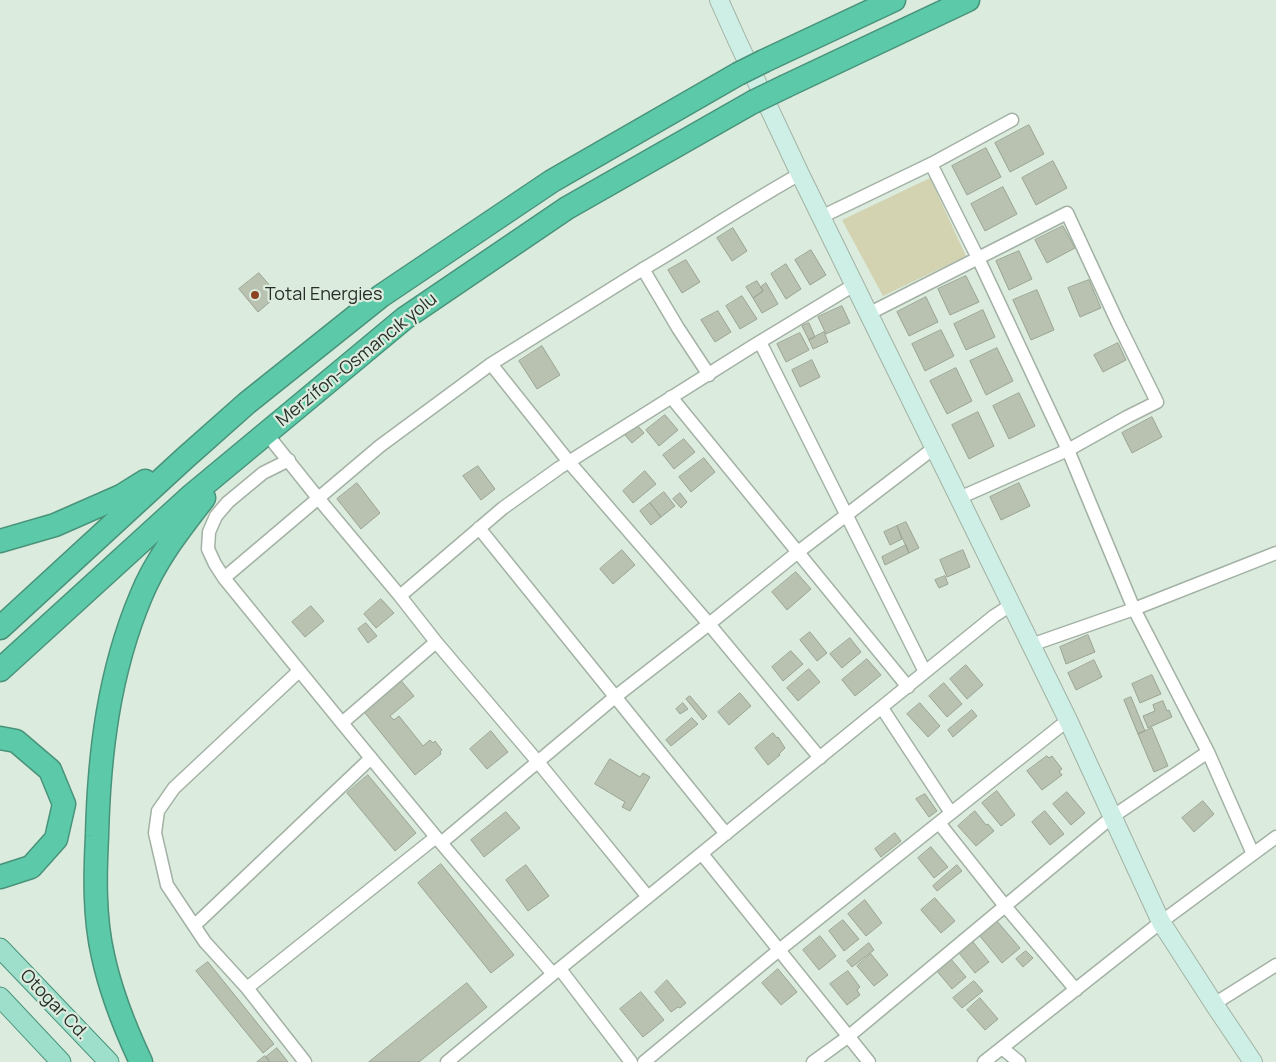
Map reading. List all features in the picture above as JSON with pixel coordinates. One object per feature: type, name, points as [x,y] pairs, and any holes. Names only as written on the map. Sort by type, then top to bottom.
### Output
[{"type":"highway","name":"Merzifon-Osmancık yolu","points":[[0,628],[185,458],[259,393],[381,296],[552,181],[738,74],[894,0]]},
{"type":"highway","name":"Merzifon-Osmancık yolu","points":[[0,670],[192,495],[405,318],[567,208],[753,102],[968,0]]},
{"type":"highway","points":[[141,1062],[112,994],[102,954],[97,920],[95,874],[99,775],[104,731],[120,655],[141,595],[158,561],[179,530],[238,456]]},
{"type":"highway","points":[[0,540],[55,525],[88,511],[121,496],[185,458]]},
{"type":"highway","points":[[0,738],[16,741],[50,770],[64,804],[56,839],[31,867],[0,877]]},
{"type":"main road","name":"Otogar Cd.","points":[[0,948],[108,1062]]},
{"type":"main road","name":"Otogar Cd.","points":[[0,997],[61,1062]]},
{"type":"street","points":[[719,0],[800,174],[1068,720],[1161,922],[1253,1062]]},
{"type":"street","points":[[821,217],[931,164],[1012,120]]},
{"type":"street","points":[[931,164],[978,258],[1068,450],[1134,609],[1208,752],[1253,854]]},
{"type":"street","points":[[224,578],[380,446],[491,364],[764,194],[800,174]]},
{"type":"street","points":[[868,314],[1067,213],[1118,323],[1158,402],[1068,450],[959,498]]},
{"type":"street","points":[[643,269],[709,375]]},
{"type":"street","points":[[400,596],[503,508],[569,462],[854,285]]},
{"type":"street","points":[[760,342],[926,672]]},
{"type":"street","points":[[491,364],[569,462],[709,624],[820,758]]},
{"type":"street","points":[[672,397],[908,687]]},
{"type":"street","points":[[266,433],[436,642],[538,762],[648,897]]},
{"type":"street","points":[[247,988],[538,762],[615,697],[846,514],[934,448]]},
{"type":"street","points":[[289,460],[263,473],[228,502],[216,516],[209,532],[208,549],[215,564],[224,578],[438,840],[557,971],[631,1062]]},
{"type":"street","points":[[479,528],[726,834]]},
{"type":"street","points":[[1031,645],[1134,609],[1276,553]]},
{"type":"street","points":[[447,1062],[994,616],[1012,604]]},
{"type":"street","points":[[342,723],[436,642]]},
{"type":"street","points":[[300,670],[174,788],[158,811],[155,833],[167,885],[205,942],[247,988],[305,1062]]},
{"type":"street","points":[[882,708],[952,813]]},
{"type":"street","points":[[644,1062],[779,950],[1068,720]]},
{"type":"street","points":[[813,1062],[849,1036],[1112,817],[1208,752]]},
{"type":"street","points":[[195,925],[371,758]]},
{"type":"street","points":[[939,823],[1005,906],[1076,990]]},
{"type":"street","points":[[984,1062],[1161,922],[1276,837]]},
{"type":"street","points":[[702,854],[869,1062]]},
{"type":"street","points":[[1214,1004],[1276,965]]},
{"type":"street","points":[[1002,1048],[1019,1062]]},
{"type":"green space","points":[[930,178],[966,256],[883,296],[842,220]]},
{"type":"building","points":[[1029,125],[1044,154],[1010,172],[995,143]]},
{"type":"building","points":[[986,148],[1001,177],[967,195],[952,166]]},
{"type":"building","points":[[1053,161],[1067,188],[1036,205],[1022,178]]},
{"type":"building","points":[[1003,187],[1017,214],[985,231],[971,204]]},
{"type":"building","points":[[1063,226],[1075,248],[1047,263],[1035,240]]},
{"type":"building","points":[[733,228],[747,251],[732,261],[717,238]]},
{"type":"building","points":[[811,250],[826,275],[810,285],[795,260]]},
{"type":"building","points":[[1019,251],[1032,279],[1009,290],[996,261]]},
{"type":"building","points":[[686,260],[700,282],[682,293],[668,270]]},
{"type":"building","points":[[786,264],[801,289],[786,299],[771,274]]},
{"type":"building","points":[[259,273],[278,295],[258,312],[239,289]]},
{"type":"building","points":[[966,276],[979,302],[950,315],[938,289]]},
{"type":"building","points":[[1089,280],[1101,308],[1080,317],[1068,288]]},
{"type":"building","points":[[757,281],[763,291],[753,298],[746,287]]},
{"type":"building","points":[[766,283],[778,304],[762,313],[753,298],[763,291],[761,287]]},
{"type":"building","points":[[1037,290],[1054,330],[1031,340],[1013,300]]},
{"type":"building","points":[[742,296],[757,319],[740,329],[726,306]]},
{"type":"building","points":[[926,297],[938,322],[909,336],[897,312]]},
{"type":"building","points":[[842,306],[850,323],[826,334],[818,317]]},
{"type":"building","points":[[983,310],[995,337],[966,350],[954,324]]},
{"type":"building","points":[[718,311],[731,332],[715,342],[701,320]]},
{"type":"building","points":[[809,323],[815,337],[809,340],[802,326]]},
{"type":"building","points":[[941,330],[954,356],[925,371],[912,344]]},
{"type":"building","points":[[824,332],[828,342],[813,349],[809,340]]},
{"type":"building","points":[[800,333],[809,350],[786,362],[777,344]]},
{"type":"building","points":[[1118,343],[1126,360],[1103,372],[1094,355]]},
{"type":"building","points":[[542,346],[560,375],[537,389],[519,361]]},
{"type":"building","points":[[997,348],[1013,381],[986,395],[970,361]]},
{"type":"building","points":[[812,360],[820,377],[800,387],[792,370]]},
{"type":"building","points":[[956,368],[972,401],[947,414],[930,381]]},
{"type":"building","points":[[1019,393],[1035,426],[1009,439],[993,406]]},
{"type":"building","points":[[978,412],[994,446],[969,459],[952,425]]},
{"type":"building","points":[[665,415],[678,430],[659,446],[646,430]]},
{"type":"building","points":[[1152,417],[1162,437],[1132,453],[1122,433]]},
{"type":"building","points":[[637,425],[644,433],[632,443],[625,435]]},
{"type":"building","points":[[684,439],[695,452],[674,469],[663,455]]},
{"type":"building","points":[[704,458],[715,472],[691,492],[679,477]]},
{"type":"building","points":[[478,466],[495,489],[481,500],[463,476]]},
{"type":"building","points":[[645,471],[656,484],[633,503],[623,491]]},
{"type":"building","points":[[357,483],[380,513],[361,529],[337,499]]},
{"type":"building","points":[[1019,483],[1030,506],[1001,520],[990,497]]},
{"type":"building","points":[[664,492],[675,506],[661,517],[650,503]]},
{"type":"building","points":[[680,493],[687,502],[681,508],[673,499]]},
{"type":"building","points":[[650,503],[661,517],[651,525],[640,511]]},
{"type":"building","points":[[906,522],[919,548],[909,553],[897,526]]},
{"type":"building","points":[[897,526],[902,539],[890,545],[884,532]]},
{"type":"building","points":[[906,545],[909,553],[885,565],[882,557]]},
{"type":"building","points":[[622,550],[635,565],[613,584],[600,569]]},
{"type":"building","points":[[963,550],[970,567],[947,577],[940,560]]},
{"type":"building","points":[[796,572],[811,589],[787,610],[772,592]]},
{"type":"building","points":[[945,576],[948,584],[939,588],[935,580]]},
{"type":"building","points":[[381,599],[394,613],[376,628],[364,614]]},
{"type":"building","points":[[311,606],[324,621],[305,637],[292,622]]},
{"type":"building","points":[[366,623],[377,636],[368,643],[358,629]]},
{"type":"building","points":[[810,632],[827,653],[817,661],[800,640]]},
{"type":"building","points":[[1088,635],[1095,652],[1066,664],[1060,647]]},
{"type":"building","points":[[850,638],[861,652],[842,668],[830,654]]},
{"type":"building","points":[[791,651],[803,664],[783,681],[772,667]]},
{"type":"building","points":[[867,659],[881,675],[855,696],[842,680]]},
{"type":"building","points":[[1094,660],[1102,677],[1076,690],[1068,673]]},
{"type":"building","points":[[966,665],[983,685],[967,699],[950,679]]},
{"type":"building","points":[[809,669],[820,682],[798,701],[787,688]]},
{"type":"building","points":[[1152,675],[1161,694],[1140,703],[1132,684]]},
{"type":"building","points":[[399,678],[414,696],[390,716],[394,720],[399,716],[423,746],[430,740],[433,743],[435,741],[442,750],[441,754],[415,775],[365,713],[366,706]]},
{"type":"building","points":[[944,683],[962,704],[947,717],[929,696]]},
{"type":"building","points":[[740,693],[751,706],[729,725],[718,712]]},
{"type":"building","points":[[690,696],[707,716],[703,720],[686,699]]},
{"type":"building","points":[[1131,697],[1145,731],[1138,734],[1124,700]]},
{"type":"building","points":[[1163,701],[1172,717],[1148,728],[1143,716],[1155,711],[1153,705]]},
{"type":"building","points":[[683,703],[688,709],[680,714],[676,709]]},
{"type":"building","points":[[920,703],[940,726],[928,737],[907,714]]},
{"type":"building","points":[[972,710],[977,716],[953,737],[948,730]]},
{"type":"building","points":[[692,718],[698,724],[671,746],[666,740]]},
{"type":"building","points":[[1152,728],[1168,766],[1154,772],[1138,734]]},
{"type":"building","points":[[491,731],[508,752],[487,769],[470,749]]},
{"type":"building","points":[[773,733],[785,748],[768,765],[755,748]]},
{"type":"building","points":[[1047,756],[1049,758],[1052,756],[1062,769],[1059,771],[1062,775],[1042,790],[1027,771]]},
{"type":"building","points":[[610,759],[640,777],[643,773],[650,777],[630,811],[622,807],[625,802],[595,784]]},
{"type":"building","points":[[368,775],[416,833],[395,851],[347,793]]},
{"type":"building","points":[[997,791],[1015,815],[1001,826],[982,803]]},
{"type":"building","points":[[1067,792],[1085,813],[1071,825],[1053,804]]},
{"type":"building","points":[[925,794],[937,811],[929,817],[916,799]]},
{"type":"building","points":[[1203,801],[1214,814],[1194,832],[1182,818]]},
{"type":"building","points":[[975,811],[986,825],[988,824],[994,831],[976,846],[958,826]]},
{"type":"building","points":[[1045,811],[1064,834],[1050,845],[1032,822]]},
{"type":"building","points":[[506,812],[520,828],[484,857],[471,840]]},
{"type":"building","points":[[895,833],[901,841],[881,857],[875,849]]},
{"type":"building","points":[[931,847],[948,867],[934,878],[918,858]]},
{"type":"building","points":[[441,864],[514,955],[491,973],[418,883]]},
{"type":"building","points":[[526,865],[549,896],[528,911],[506,880]]},
{"type":"building","points":[[957,865],[962,871],[937,891],[933,886]]},
{"type":"building","points":[[935,898],[955,921],[941,933],[921,910]]},
{"type":"building","points":[[865,900],[882,923],[866,936],[848,914]]},
{"type":"building","points":[[843,920],[859,939],[844,951],[829,931]]},
{"type":"building","points":[[996,920],[1020,948],[1002,963],[979,935]]},
{"type":"building","points":[[820,936],[836,956],[819,970],[803,950]]},
{"type":"building","points":[[973,942],[989,962],[975,973],[959,953]]},
{"type":"building","points":[[869,943],[874,950],[852,967],[847,961]]},
{"type":"building","points":[[1026,951],[1033,958],[1023,967],[1016,959]]},
{"type":"building","points":[[871,954],[888,975],[874,986],[857,966]]},
{"type":"building","points":[[950,958],[966,977],[952,989],[936,970]]},
{"type":"building","points":[[208,962],[274,1044],[263,1053],[196,971]]},
{"type":"building","points":[[778,969],[797,992],[781,1005],[762,983]]},
{"type":"building","points":[[848,971],[860,987],[857,990],[860,995],[847,1005],[830,984]]},
{"type":"building","points":[[667,980],[686,1003],[671,1012],[655,992]]},
{"type":"building","points":[[974,981],[983,991],[962,1008],[953,998]]},
{"type":"building","points":[[467,983],[487,1007],[419,1062],[369,1062]]},
{"type":"building","points":[[641,992],[664,1020],[643,1037],[620,1009]]},
{"type":"building","points":[[980,998],[998,1019],[985,1030],[967,1010]]},
{"type":"building","points":[[277,1048],[288,1062],[270,1062],[266,1057]]},
{"type":"building","points":[[265,1056],[270,1062],[257,1062]]},
{"type":"place","name":"Total Energies","points":[[255,295]]}]
